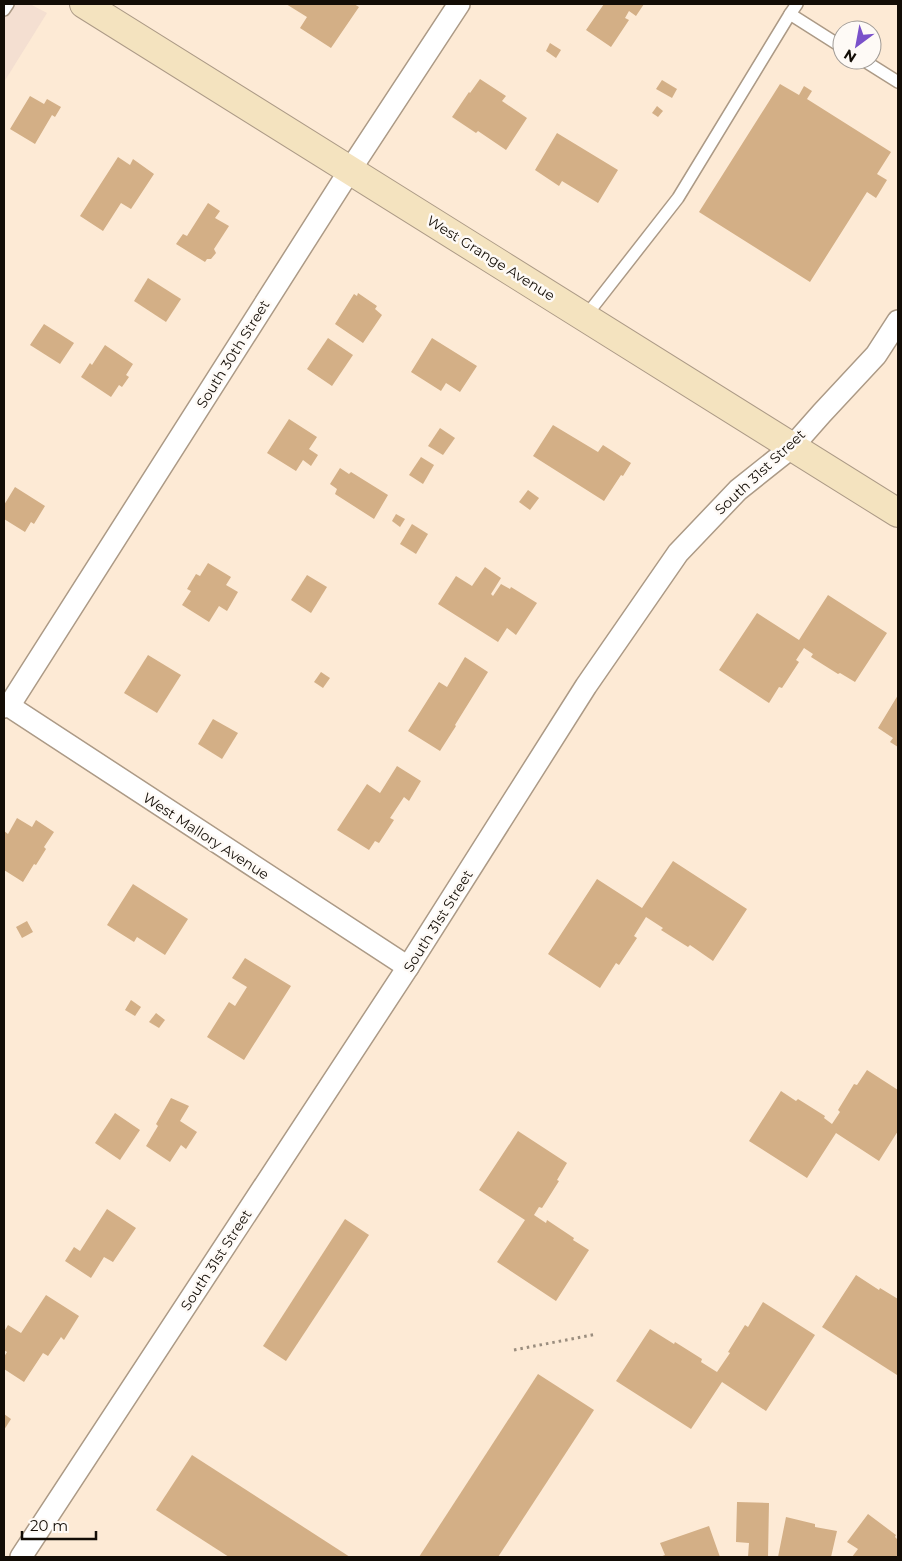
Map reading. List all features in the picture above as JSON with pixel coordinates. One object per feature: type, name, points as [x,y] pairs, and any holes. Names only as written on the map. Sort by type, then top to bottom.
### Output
[{"type":"street","name":"West Grange Avenue","points":[[84,4],[898,513]]},
{"type":"street","name":"South 30th Street","points":[[6,706],[350,170],[459,4]]},
{"type":"street","name":"South 31st Street","points":[[21,1557],[408,968],[586,686],[678,553],[738,490],[792,447],[876,355],[898,321]]},
{"type":"street","name":"West Mallory Avenue","points":[[6,706],[408,968]]},
{"type":"lane","points":[[4,10],[8,4]]},
{"type":"lane","points":[[585,317],[678,198],[797,4]]},
{"type":"lane","points":[[790,14],[832,41]]},
{"type":"lane","points":[[879,70],[898,82]]},
{"type":"path","points":[[514,1350],[597,1334]]},
{"type":"shaded area","points":[[4,4],[30,4],[47,13],[4,82]]},
{"type":"building","points":[[286,4],[354,4],[359,7],[331,48],[300,28],[307,17]]},
{"type":"building","points":[[604,4],[644,4],[636,16],[629,11],[625,18],[629,20],[611,47],[586,30]]},
{"type":"building","points":[[550,43],[561,50],[556,58],[546,51]]},
{"type":"building","points":[[480,79],[506,96],[502,101],[527,118],[506,150],[478,131],[476,133],[452,117]]},
{"type":"building","points":[[662,80],[677,89],[672,98],[656,89]]},
{"type":"building","points":[[780,84],[799,95],[804,86],[812,91],[807,99],[891,152],[877,174],[887,180],[876,198],[867,192],[810,282],[699,212]]},
{"type":"building","points":[[30,96],[44,104],[47,99],[61,107],[55,117],[52,115],[35,144],[10,129]]},
{"type":"building","points":[[657,106],[663,111],[658,117],[652,113]]},
{"type":"building","points":[[557,133],[618,170],[598,203],[562,181],[559,186],[535,170]]},
{"type":"building","points":[[118,157],[130,165],[133,159],[154,174],[131,209],[121,203],[103,231],[80,216]]},
{"type":"building","points":[[208,203],[220,211],[215,218],[229,226],[214,249],[216,253],[205,262],[176,244],[183,234],[187,236]]},
{"type":"building","points":[[148,278],[181,299],[166,322],[134,301]]},
{"type":"building","points":[[358,293],[377,306],[375,309],[382,315],[363,343],[335,324],[354,294],[357,296]]},
{"type":"building","points":[[44,324],[74,343],[60,364],[30,345]]},
{"type":"building","points":[[328,338],[353,355],[332,386],[307,369]]},
{"type":"building","points":[[432,338],[477,366],[460,392],[446,383],[441,391],[411,372]]},
{"type":"building","points":[[105,345],[133,364],[126,375],[129,377],[122,387],[119,385],[111,397],[81,377],[90,363],[92,365]]},
{"type":"building","points":[[289,419],[317,437],[309,449],[318,455],[311,466],[303,460],[296,471],[267,453]]},
{"type":"building","points":[[553,425],[598,452],[603,445],[631,463],[604,501],[533,456]]},
{"type":"building","points":[[440,428],[455,438],[443,455],[428,446]]},
{"type":"building","points":[[421,457],[434,465],[423,484],[409,475]]},
{"type":"building","points":[[340,468],[349,474],[351,472],[388,495],[374,519],[335,494],[337,489],[330,484]]},
{"type":"building","points":[[15,487],[45,506],[34,524],[31,522],[25,532],[4,519],[4,505]]},
{"type":"building","points":[[528,490],[539,498],[530,510],[519,502]]},
{"type":"building","points":[[396,514],[405,519],[400,527],[392,521]]},
{"type":"building","points":[[412,524],[428,534],[416,554],[400,544]]},
{"type":"building","points":[[208,563],[231,577],[226,585],[238,592],[227,611],[219,606],[209,622],[182,605],[191,591],[187,589],[196,574],[200,576]]},
{"type":"building","points":[[485,567],[501,578],[491,594],[493,596],[501,584],[510,589],[511,587],[537,603],[516,635],[507,628],[498,642],[438,604],[456,576],[472,586]]},
{"type":"building","points":[[307,575],[327,587],[311,613],[291,600]]},
{"type":"building","points":[[828,595],[887,633],[855,682],[811,657],[813,654],[804,648],[796,660],[799,662],[782,688],[779,687],[769,703],[719,670],[757,613],[799,640]]},
{"type":"building","points":[[148,655],[181,675],[157,713],[124,693]]},
{"type":"building","points":[[465,657],[488,672],[440,751],[408,731],[439,682],[447,687]]},
{"type":"building","points":[[321,672],[330,678],[323,688],[314,682]]},
{"type":"building","points":[[898,695],[898,747],[890,742],[893,738],[878,728]]},
{"type":"building","points":[[213,719],[238,733],[222,759],[198,744]]},
{"type":"building","points":[[397,766],[421,781],[409,801],[404,797],[390,818],[394,820],[379,843],[375,841],[369,850],[337,830],[367,784],[380,793]]},
{"type":"building","points":[[17,818],[32,827],[36,820],[54,832],[44,847],[46,849],[23,882],[4,870],[4,831],[8,834]]},
{"type":"building","points":[[673,861],[747,909],[713,961],[690,945],[688,947],[661,930],[663,928],[646,917],[634,936],[637,938],[619,965],[616,963],[600,988],[548,954],[597,879],[642,908]]},
{"type":"building","points":[[133,884],[188,919],[165,955],[137,937],[134,942],[107,925]]},
{"type":"building","points":[[27,921],[33,932],[22,938],[16,927]]},
{"type":"building","points":[[245,958],[291,986],[244,1060],[207,1037],[229,1002],[235,1006],[247,987],[232,978]]},
{"type":"building","points":[[131,1000],[141,1007],[135,1016],[125,1010]]},
{"type":"building","points":[[156,1013],[165,1020],[159,1028],[149,1022]]},
{"type":"building","points":[[867,1070],[898,1090],[898,1131],[879,1161],[836,1133],[807,1178],[749,1141],[781,1091],[825,1116],[824,1118],[832,1124],[854,1084],[857,1085]]},
{"type":"building","points":[[171,1098],[189,1106],[180,1121],[197,1132],[186,1149],[181,1145],[170,1162],[146,1146]]},
{"type":"building","points":[[115,1113],[140,1130],[120,1160],[95,1143]]},
{"type":"building","points":[[518,1131],[567,1163],[557,1180],[559,1181],[542,1208],[539,1207],[534,1215],[546,1223],[547,1220],[589,1250],[556,1301],[497,1262],[525,1220],[479,1190]]},
{"type":"building","points":[[107,1209],[136,1228],[113,1262],[104,1257],[91,1278],[65,1261],[74,1247],[80,1251]]},
{"type":"building","points":[[345,1219],[369,1235],[286,1361],[263,1346]]},
{"type":"building","points":[[856,1275],[879,1290],[880,1288],[898,1299],[897,1375],[822,1327]]},
{"type":"building","points":[[46,1295],[79,1316],[64,1340],[61,1337],[48,1356],[43,1353],[24,1382],[4,1369],[4,1357],[7,1352],[4,1350],[4,1332],[8,1325],[21,1333]]},
{"type":"building","points":[[763,1302],[815,1335],[766,1411],[722,1382],[691,1429],[616,1381],[650,1329],[702,1359],[701,1362],[717,1372],[745,1325],[748,1327]]},
{"type":"building","points":[[538,1374],[594,1410],[498,1557],[419,1557]]},
{"type":"building","points":[[4,1414],[11,1419],[4,1430]]},
{"type":"building","points":[[192,1455],[350,1557],[229,1557],[156,1510]]},
{"type":"building","points":[[737,1502],[769,1503],[768,1557],[748,1557],[749,1543],[736,1542]]},
{"type":"building","points":[[868,1514],[896,1535],[898,1554],[896,1557],[852,1557],[858,1549],[847,1542]]},
{"type":"building","points":[[786,1517],[815,1524],[815,1527],[837,1531],[831,1557],[778,1557]]},
{"type":"building","points":[[709,1526],[720,1557],[660,1557],[665,1555],[660,1543]]}]
